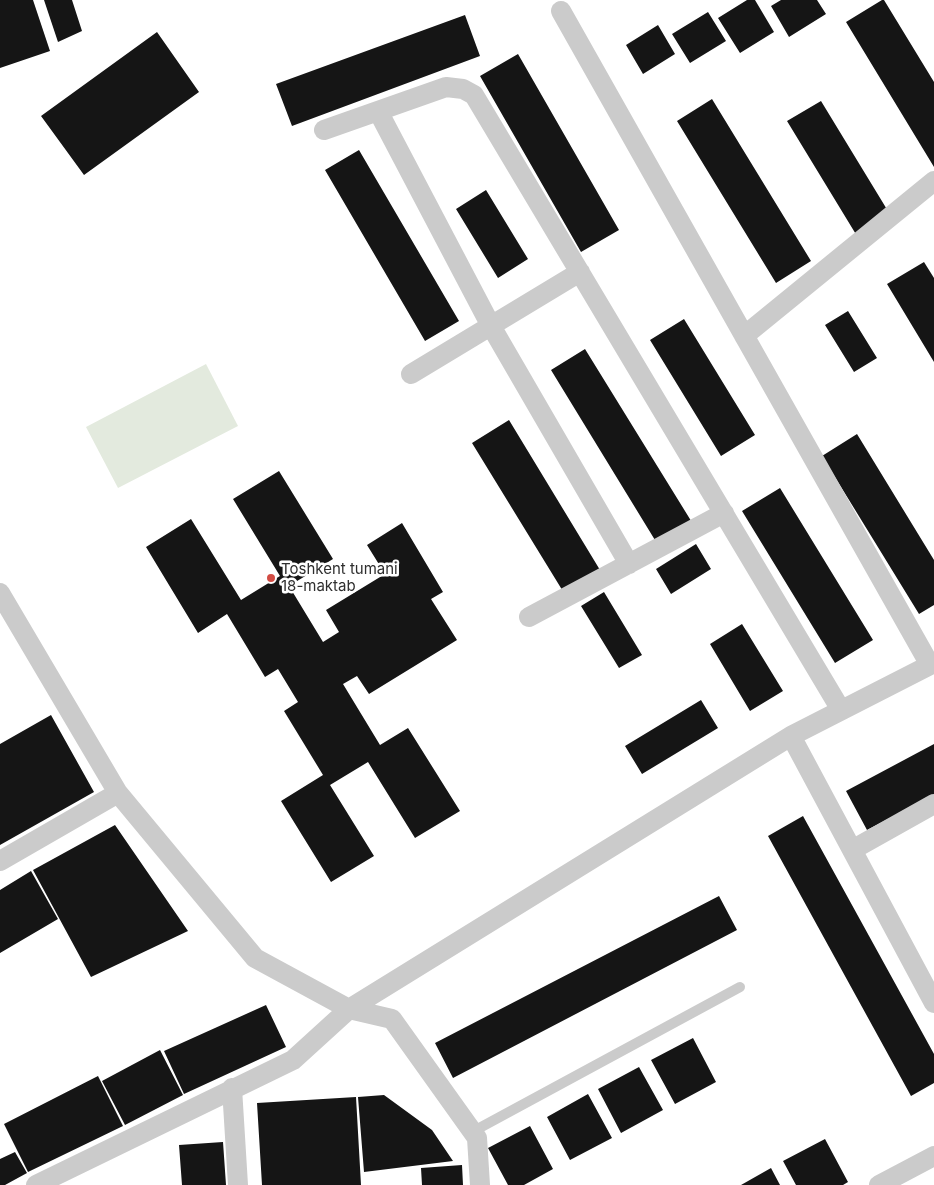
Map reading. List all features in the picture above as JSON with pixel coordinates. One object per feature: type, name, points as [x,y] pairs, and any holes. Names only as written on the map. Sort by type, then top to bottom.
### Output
[{"type":"street","points":[[36,1185],[232,1088],[293,1060],[349,1009],[790,736],[932,664],[561,11]]},
{"type":"street","points":[[324,130],[446,87],[463,89],[474,95],[841,710]]},
{"type":"street","points":[[378,111],[491,326],[629,564]]},
{"type":"street","points":[[744,336],[934,181]]},
{"type":"street","points":[[411,374],[580,272]]},
{"type":"street","points":[[529,617],[724,513]]},
{"type":"street","points":[[0,593],[118,794],[255,958],[349,1009],[392,1019],[477,1138],[480,1185]]},
{"type":"street","points":[[790,736],[934,1003]]},
{"type":"street","points":[[0,861],[118,794]]},
{"type":"street","points":[[852,850],[934,804]]},
{"type":"street","points":[[232,1088],[238,1185]]},
{"type":"street","points":[[879,1185],[934,1156]]},
{"type":"lane","points":[[472,1132],[740,987]]},
{"type":"shaded area","points":[[206,364],[238,426],[118,488],[86,427]]},
{"type":"building","points":[[0,0],[33,0],[50,51],[0,68]]},
{"type":"building","points":[[44,0],[72,0],[82,31],[58,42]]},
{"type":"building","points":[[747,0],[755,0],[774,32],[740,53],[718,18]]},
{"type":"building","points":[[781,0],[817,0],[826,14],[789,37],[771,6]]},
{"type":"building","points":[[884,0],[934,82],[934,167],[846,22]]},
{"type":"building","points":[[708,12],[726,41],[690,63],[672,34]]},
{"type":"building","points":[[465,15],[480,56],[292,126],[276,84]]},
{"type":"building","points":[[658,25],[675,54],[643,74],[626,45]]},
{"type":"building","points":[[157,32],[199,92],[84,175],[41,116]]},
{"type":"building","points":[[518,54],[619,230],[581,252],[480,76]]},
{"type":"building","points":[[712,99],[811,261],[776,283],[677,121]]},
{"type":"building","points":[[821,101],[891,216],[857,236],[787,121]]},
{"type":"building","points":[[359,150],[459,321],[425,341],[325,170]]},
{"type":"building","points":[[486,190],[528,259],[498,278],[456,209]]},
{"type":"building","points":[[924,262],[934,278],[934,362],[887,284]]},
{"type":"building","points":[[848,311],[877,358],[854,372],[825,325]]},
{"type":"building","points":[[684,319],[755,435],[721,456],[650,340]]},
{"type":"building","points":[[585,349],[693,524],[658,545],[551,370]]},
{"type":"building","points":[[509,420],[600,570],[564,593],[472,443]]},
{"type":"building","points":[[857,434],[934,560],[934,605],[919,614],[822,456]]},
{"type":"building","points":[[279,471],[333,559],[289,586],[323,642],[339,632],[326,610],[385,574],[367,545],[402,523],[443,592],[431,599],[457,640],[369,694],[357,676],[343,684],[380,745],[408,728],[460,811],[415,838],[368,762],[330,785],[374,856],[331,882],[281,801],[323,775],[284,711],[298,702],[278,669],[265,677],[227,614],[198,633],[146,547],[191,519],[241,600],[280,576],[233,499]]},
{"type":"building","points":[[780,488],[873,640],[835,663],[742,511]]},
{"type":"building","points":[[696,544],[711,569],[671,594],[656,569]]},
{"type":"building","points":[[604,592],[642,655],[619,668],[581,606]]},
{"type":"building","points":[[742,624],[783,691],[750,711],[710,644]]},
{"type":"building","points":[[701,700],[718,728],[642,774],[625,746]]},
{"type":"building","points":[[51,715],[94,792],[0,845],[0,744]]},
{"type":"building","points":[[934,744],[934,795],[867,830],[846,791]]},
{"type":"building","points":[[803,816],[934,1054],[934,1083],[911,1096],[768,836]]},
{"type":"building","points":[[115,825],[188,931],[91,977],[33,870]]},
{"type":"building","points":[[31,871],[58,919],[0,953],[0,890]]},
{"type":"building","points":[[719,896],[737,930],[453,1078],[435,1043]]},
{"type":"building","points":[[266,1005],[286,1047],[184,1094],[164,1051]]},
{"type":"building","points":[[693,1038],[716,1082],[675,1104],[651,1060]]},
{"type":"building","points":[[160,1050],[183,1095],[125,1125],[102,1081]]},
{"type":"building","points":[[639,1067],[663,1110],[621,1133],[598,1089]]},
{"type":"building","points":[[98,1076],[123,1126],[28,1172],[4,1124]]},
{"type":"building","points":[[588,1094],[612,1138],[570,1160],[547,1117]]},
{"type":"building","points":[[384,1095],[432,1130],[453,1161],[364,1172],[358,1097]]},
{"type":"building","points":[[356,1097],[361,1185],[262,1185],[257,1103]]},
{"type":"building","points":[[530,1126],[553,1169],[524,1185],[508,1185],[488,1148]]},
{"type":"building","points":[[825,1139],[848,1182],[843,1185],[796,1185],[783,1161]]},
{"type":"building","points":[[223,1142],[226,1185],[182,1185],[179,1145]]},
{"type":"building","points":[[15,1152],[27,1173],[5,1185],[0,1185],[0,1159]]},
{"type":"building","points":[[462,1165],[463,1185],[422,1185],[421,1168]]},
{"type":"building","points":[[771,1168],[780,1185],[741,1185]]},
{"type":"place","name":"Toshkent tumani 18-maktab","points":[[271,578]]}]
